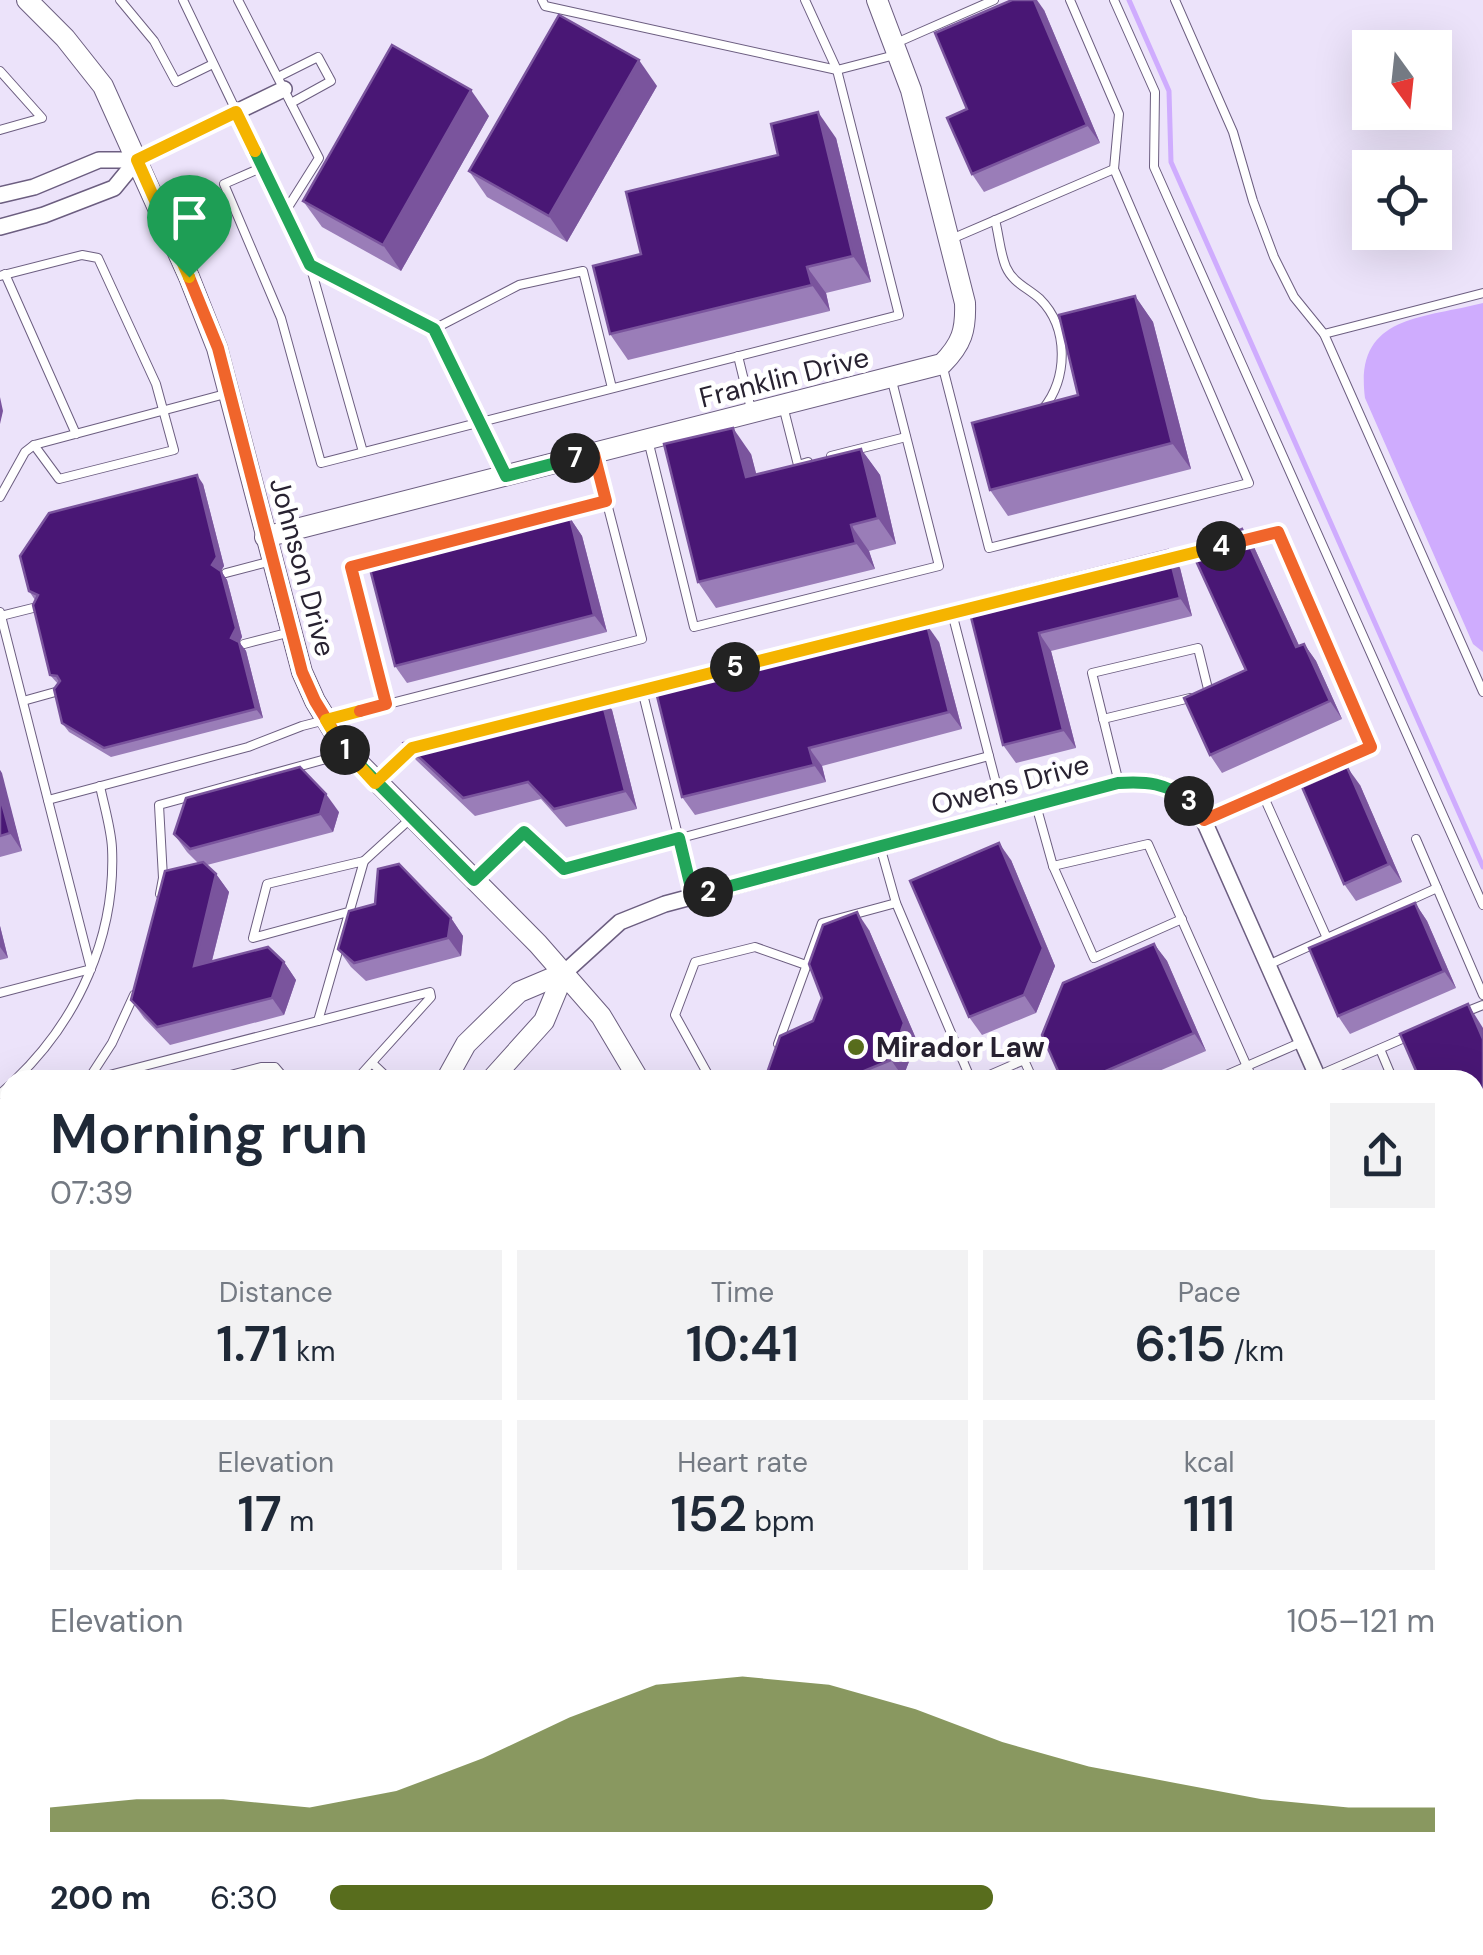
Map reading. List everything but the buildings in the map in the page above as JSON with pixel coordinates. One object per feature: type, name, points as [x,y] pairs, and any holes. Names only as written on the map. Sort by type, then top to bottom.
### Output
[{"type":"street","name":"Johnson Drive","points":[[27,0],[66,38],[103,86],[218,348],[302,672],[326,720],[375,783],[564,973],[601,1016],[633,1070]]},
{"type":"street","points":[[877,0],[898,49],[965,303],[964,335],[942,364]]},
{"type":"street","points":[[0,227],[44,216],[114,188],[137,160],[284,90]]},
{"type":"street","points":[[0,195],[34,187],[99,160],[137,160]]},
{"type":"street","name":"Franklin Drive","points":[[266,537],[942,364]]},
{"type":"street","name":"Owens Drive","points":[[452,1070],[466,1044],[519,992],[564,973],[620,922],[693,896],[1118,783],[1144,781],[1168,786],[1188,800],[1204,820],[1314,1070]]},
{"type":"street","name":"Owens Drive","points":[[500,1070],[544,1020],[564,973]]},
{"type":"lane","points":[[120,0],[154,41],[176,82],[213,64]]},
{"type":"lane","points":[[183,0],[310,265],[363,452]]},
{"type":"lane","points":[[238,0],[319,158],[285,212]]},
{"type":"lane","points":[[542,0],[545,6],[837,70],[898,49],[994,0]]},
{"type":"lane","points":[[263,167],[224,184],[281,318],[321,463],[899,315],[837,70],[806,0]]},
{"type":"lane","points":[[942,364],[989,548],[1250,483],[1114,169],[1119,114],[1070,0]]},
{"type":"lane","points":[[1114,0],[1155,92],[1154,167],[1483,905]]},
{"type":"lane","points":[[1175,0],[1233,132],[1274,258],[1294,297],[1324,334],[1483,692]]},
{"type":"lane","points":[[318,57],[331,82],[284,90],[318,57]]},
{"type":"lane","points":[[0,70],[42,118],[0,130]]},
{"type":"lane","points":[[949,240],[1114,169]]},
{"type":"lane","points":[[995,220],[1006,267],[1016,282],[1041,300],[1061,340],[1060,378],[1038,415]]},
{"type":"lane","points":[[34,445],[59,479],[174,450],[156,384],[98,258],[82,255],[3,275],[76,434]]},
{"type":"lane","points":[[310,265],[434,329],[506,476]]},
{"type":"lane","points":[[434,329],[519,286],[583,271],[612,388]]},
{"type":"lane","points":[[1324,334],[1483,293]]},
{"type":"lane","points":[[738,356],[752,414]]},
{"type":"lane","points":[[648,440],[694,627],[939,566],[891,378]]},
{"type":"lane","points":[[0,498],[24,452],[34,445],[229,394]]},
{"type":"lane","points":[[783,406],[798,465],[906,437]]},
{"type":"lane","points":[[963,446],[980,442]]},
{"type":"lane","points":[[48,800],[248,748],[326,720],[642,639],[594,454]]},
{"type":"lane","points":[[386,704],[351,567],[606,501]]},
{"type":"lane","points":[[1204,820],[1371,747],[1278,532],[1240,541]]},
{"type":"lane","points":[[1144,565],[1201,551]]},
{"type":"lane","points":[[226,573],[272,561]]},
{"type":"lane","points":[[585,704],[990,603]]},
{"type":"lane","points":[[37,607],[0,614],[3,635],[91,968]]},
{"type":"lane","points":[[952,613],[1004,814]]},
{"type":"lane","points":[[244,644],[291,632]]},
{"type":"lane","points":[[1103,720],[1210,693],[1198,648],[1092,674],[1118,783]]},
{"type":"lane","points":[[642,690],[693,896]]},
{"type":"lane","points":[[23,701],[58,691]]},
{"type":"lane","points":[[375,783],[412,748],[431,743]]},
{"type":"lane","points":[[157,912],[163,878],[159,805],[348,753]]},
{"type":"lane","points":[[474,880],[524,832],[564,869],[989,756]]},
{"type":"lane","points":[[25,1070],[73,1010],[106,926],[112,848],[100,786]]},
{"type":"lane","points":[[1263,795],[1327,938]]},
{"type":"lane","points":[[1036,805],[1054,866],[1094,958],[1182,919]]},
{"type":"lane","points":[[348,912],[254,938],[267,884],[364,861],[411,818]]},
{"type":"lane","points":[[1416,839],[1483,995]]},
{"type":"lane","points":[[1054,866],[1148,844],[1249,1070]]},
{"type":"lane","points":[[880,846],[896,903],[971,1070]]},
{"type":"lane","points":[[318,1020],[364,861]]},
{"type":"lane","points":[[1268,965],[1437,888]]},
{"type":"lane","points":[[773,1057],[822,923],[896,903]]},
{"type":"lane","points":[[705,1070],[675,1015],[695,962],[755,947],[806,966]]},
{"type":"lane","points":[[0,993],[91,968]]},
{"type":"lane","points":[[95,1070],[112,1044],[134,992]]},
{"type":"lane","points":[[127,1070],[430,992],[431,997],[365,1070]]},
{"type":"lane","points":[[1448,1020],[1483,1004]]},
{"type":"lane","points":[[1335,1070],[1414,1034]]},
{"type":"lane","points":[[1238,1070],[1302,1042]]},
{"type":"lane","points":[[1380,1049],[1389,1070]]},
{"type":"lane","points":[[1000,1070],[1024,1060],[1028,1070]]},
{"type":"lane","points":[[372,1063],[379,1070]]},
{"type":"lane","points":[[249,1070],[278,1070]]},
{"type":"shaded area","points":[[1483,303],[1483,652],[1473,644],[1365,398],[1364,371],[1370,350],[1397,325]]},
{"type":"waterway","points":[[1129,0],[1169,91],[1171,162],[1483,867]]},
{"type":"place","name":"Mirador Law","points":[[856,1047]]},
{"type":"route","points":[[189,277],[137,160],[236,112],[310,265],[434,329],[506,476],[594,454],[606,501],[351,567],[386,704],[326,720],[342,747],[348,753],[375,783],[412,748],[1278,532],[1371,747],[1204,820],[1188,800],[1168,786],[1144,781],[1118,783],[693,896],[679,838],[564,869],[524,832],[474,880],[375,783],[342,747],[326,720],[315,701],[302,672],[218,348],[189,277]]}]
